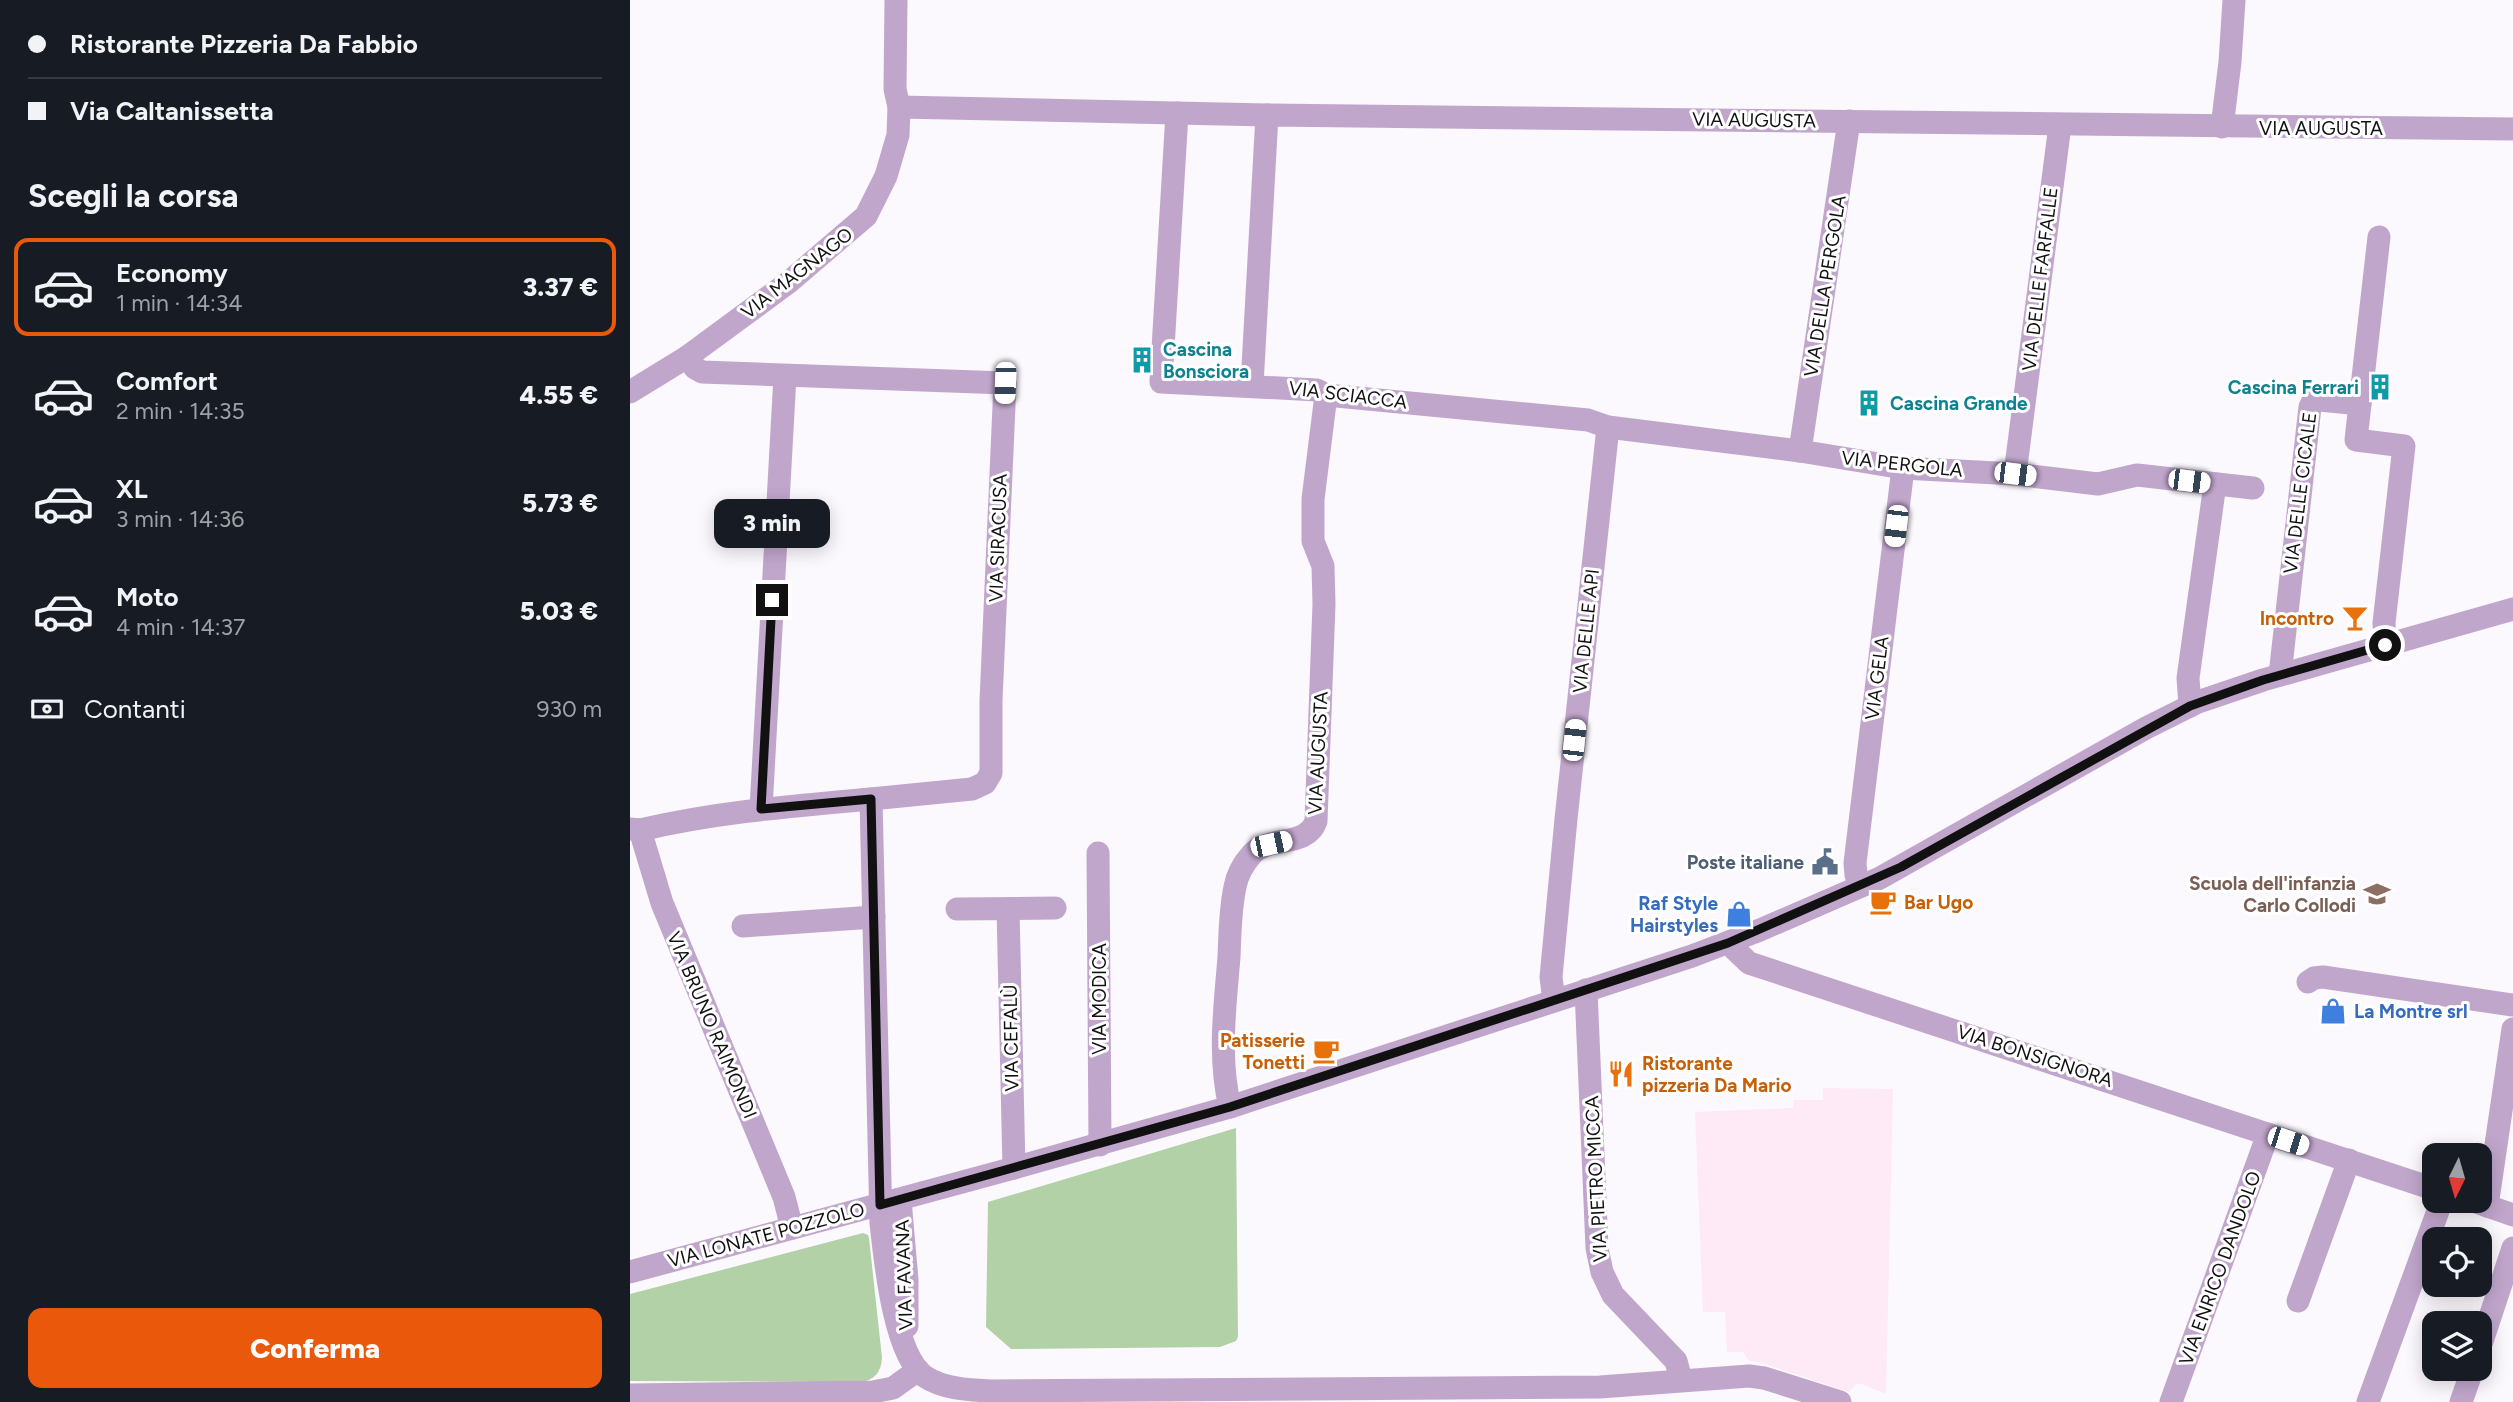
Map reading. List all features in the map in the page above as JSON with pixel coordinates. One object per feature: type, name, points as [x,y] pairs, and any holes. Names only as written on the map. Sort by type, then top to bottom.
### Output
[{"type":"street","name":"VIA MAGNAGO","points":[[630,392],[687,357],[789,282],[866,216],[882,188],[895,152],[899,107],[895,89],[896,0]]},
{"type":"street","points":[[2222,127],[2234,0]]},
{"type":"street","points":[[899,107],[1267,115],[1251,386]]},
{"type":"street","name":"VIA SCIACCA","points":[[1177,113],[1161,382],[1317,390],[1326,395],[1588,420],[1608,428],[1800,451]]},
{"type":"street","name":"VIA AUGUSTA","points":[[1267,115],[2513,129]]},
{"type":"street","name":"VIA DELLA PERGOLA","points":[[1800,451],[1849,121]]},
{"type":"street","name":"VIA DELLE FARFALLE","points":[[2015,474],[2060,125]]},
{"type":"street","points":[[2379,237],[2356,440],[2404,446],[2384,623],[2385,645]]},
{"type":"street","name":"VIA SIRACUSA","points":[[687,357],[695,368],[702,372],[1005,383],[991,701],[991,773],[985,783],[972,789],[871,799]]},
{"type":"street","points":[[761,809],[785,376]]},
{"type":"street","name":"VIA AUGUSTA","points":[[1230,1107],[1225,1084],[1223,1037],[1237,878],[1255,850],[1304,835],[1316,821],[1324,604],[1323,566],[1313,541],[1312,499],[1326,395]]},
{"type":"street","name":"VIA DELLE CICALE","points":[[2280,675],[2310,407],[2313,401],[2320,400],[2360,404]]},
{"type":"street","name":"VIA DELLE API","points":[[1554,1001],[1551,977],[1608,428]]},
{"type":"street","name":"VIA PERGOLA","points":[[1800,451],[1903,468],[2015,474],[2098,484],[2137,475],[2253,488]]},
{"type":"street","name":"VIA GELA","points":[[1861,886],[1854,863],[1903,468]]},
{"type":"street","points":[[2190,706],[2188,678],[2215,484]]},
{"type":"street","name":"VIA LONATE POZZOLO","points":[[630,1272],[1100,1145],[1230,1107],[1728,943],[1912,861],[2190,706],[2280,675],[2513,609]]},
{"type":"street","points":[[635,830],[761,809],[871,799],[874,916],[890,1202]]},
{"type":"street","name":"VIA BRUNO RAIMONDI","points":[[635,830],[662,904],[784,1198],[792,1228]]},
{"type":"street","name":"VIA MODICA","points":[[1098,853],[1100,1145]]},
{"type":"street","name":"VIA CEFALÙ","points":[[1008,908],[1014,1168]]},
{"type":"street","points":[[957,909],[1055,908]]},
{"type":"street","points":[[743,926],[874,916]]},
{"type":"street","name":"VIA BONSIGNORA","points":[[1728,943],[1749,963],[2422,1185]]},
{"type":"street","points":[[2308,982],[2314,978],[2323,978],[2513,1006]]},
{"type":"street","name":"VIA PIETRO MICCA","points":[[1586,990],[1597,1248],[1600,1264],[1613,1295],[1676,1361],[1681,1380]]},
{"type":"street","points":[[2490,1143],[2513,1028]]},
{"type":"street","name":"VIA ENRICO DANDOLO","points":[[2171,1402],[2268,1134]]},
{"type":"street","points":[[2298,1301],[2349,1160]]},
{"type":"street","name":"VIA FAVANA","points":[[890,1202],[907,1280],[911,1359]]},
{"type":"street","points":[[2492,1208],[2513,1215]]},
{"type":"street","points":[[2368,1402],[2437,1213]]},
{"type":"street","points":[[2492,1311],[2513,1248]]},
{"type":"street","points":[[630,1395],[878,1392],[895,1387],[911,1359],[940,1384],[991,1391],[1440,1387],[1494,1394],[1593,1394],[1681,1380],[1757,1377],[1840,1402]]},
{"type":"street","points":[[2461,1402],[2468,1381]]},
{"type":"street","points":[[1440,1387],[1462,1402]]},
{"type":"shaded area","points":[[1823,1088],[1893,1089],[1886,1394],[1862,1384],[1856,1384],[1849,1392],[1749,1361],[1743,1352],[1727,1352],[1725,1312],[1703,1312],[1695,1112],[1793,1108],[1794,1100],[1823,1100]]},
{"type":"green space","points":[[1236,1128],[1236,1341],[1220,1347],[1011,1349],[986,1327],[988,1202]]},
{"type":"green space","points":[[863,1233],[869,1238],[882,1358],[879,1371],[873,1377],[860,1382],[630,1381],[630,1294]]},
{"type":"place","name":"Cascina Bonsciora","points":[[1142,360]]},
{"type":"place","name":"Cascina Ferrari","points":[[2380,387]]},
{"type":"place","name":"Cascina Grande","points":[[1869,403]]},
{"type":"place","name":"Incontro","points":[[2355,618]]},
{"type":"place","name":"Poste italiane","points":[[1825,862]]},
{"type":"place","name":"Scuola dell'infanzia Carlo Collodi","points":[[2377,894]]},
{"type":"place","name":"Bar Ugo","points":[[1883,902]]},
{"type":"place","name":"Raf Style Hairstyles","points":[[1739,914]]},
{"type":"place","name":"La Montre srl","points":[[2333,1011]]},
{"type":"place","name":"Patisserie Tonetti","points":[[1326,1051]]},
{"type":"place","name":"Ristorante pizzeria Da Mario","points":[[1621,1074]]},
{"type":"route","points":[[772,600],[761,809],[871,799],[880,1205],[1230,1107],[1728,943],[1880,878],[2146,728],[2212,696],[2385,645]]}]
